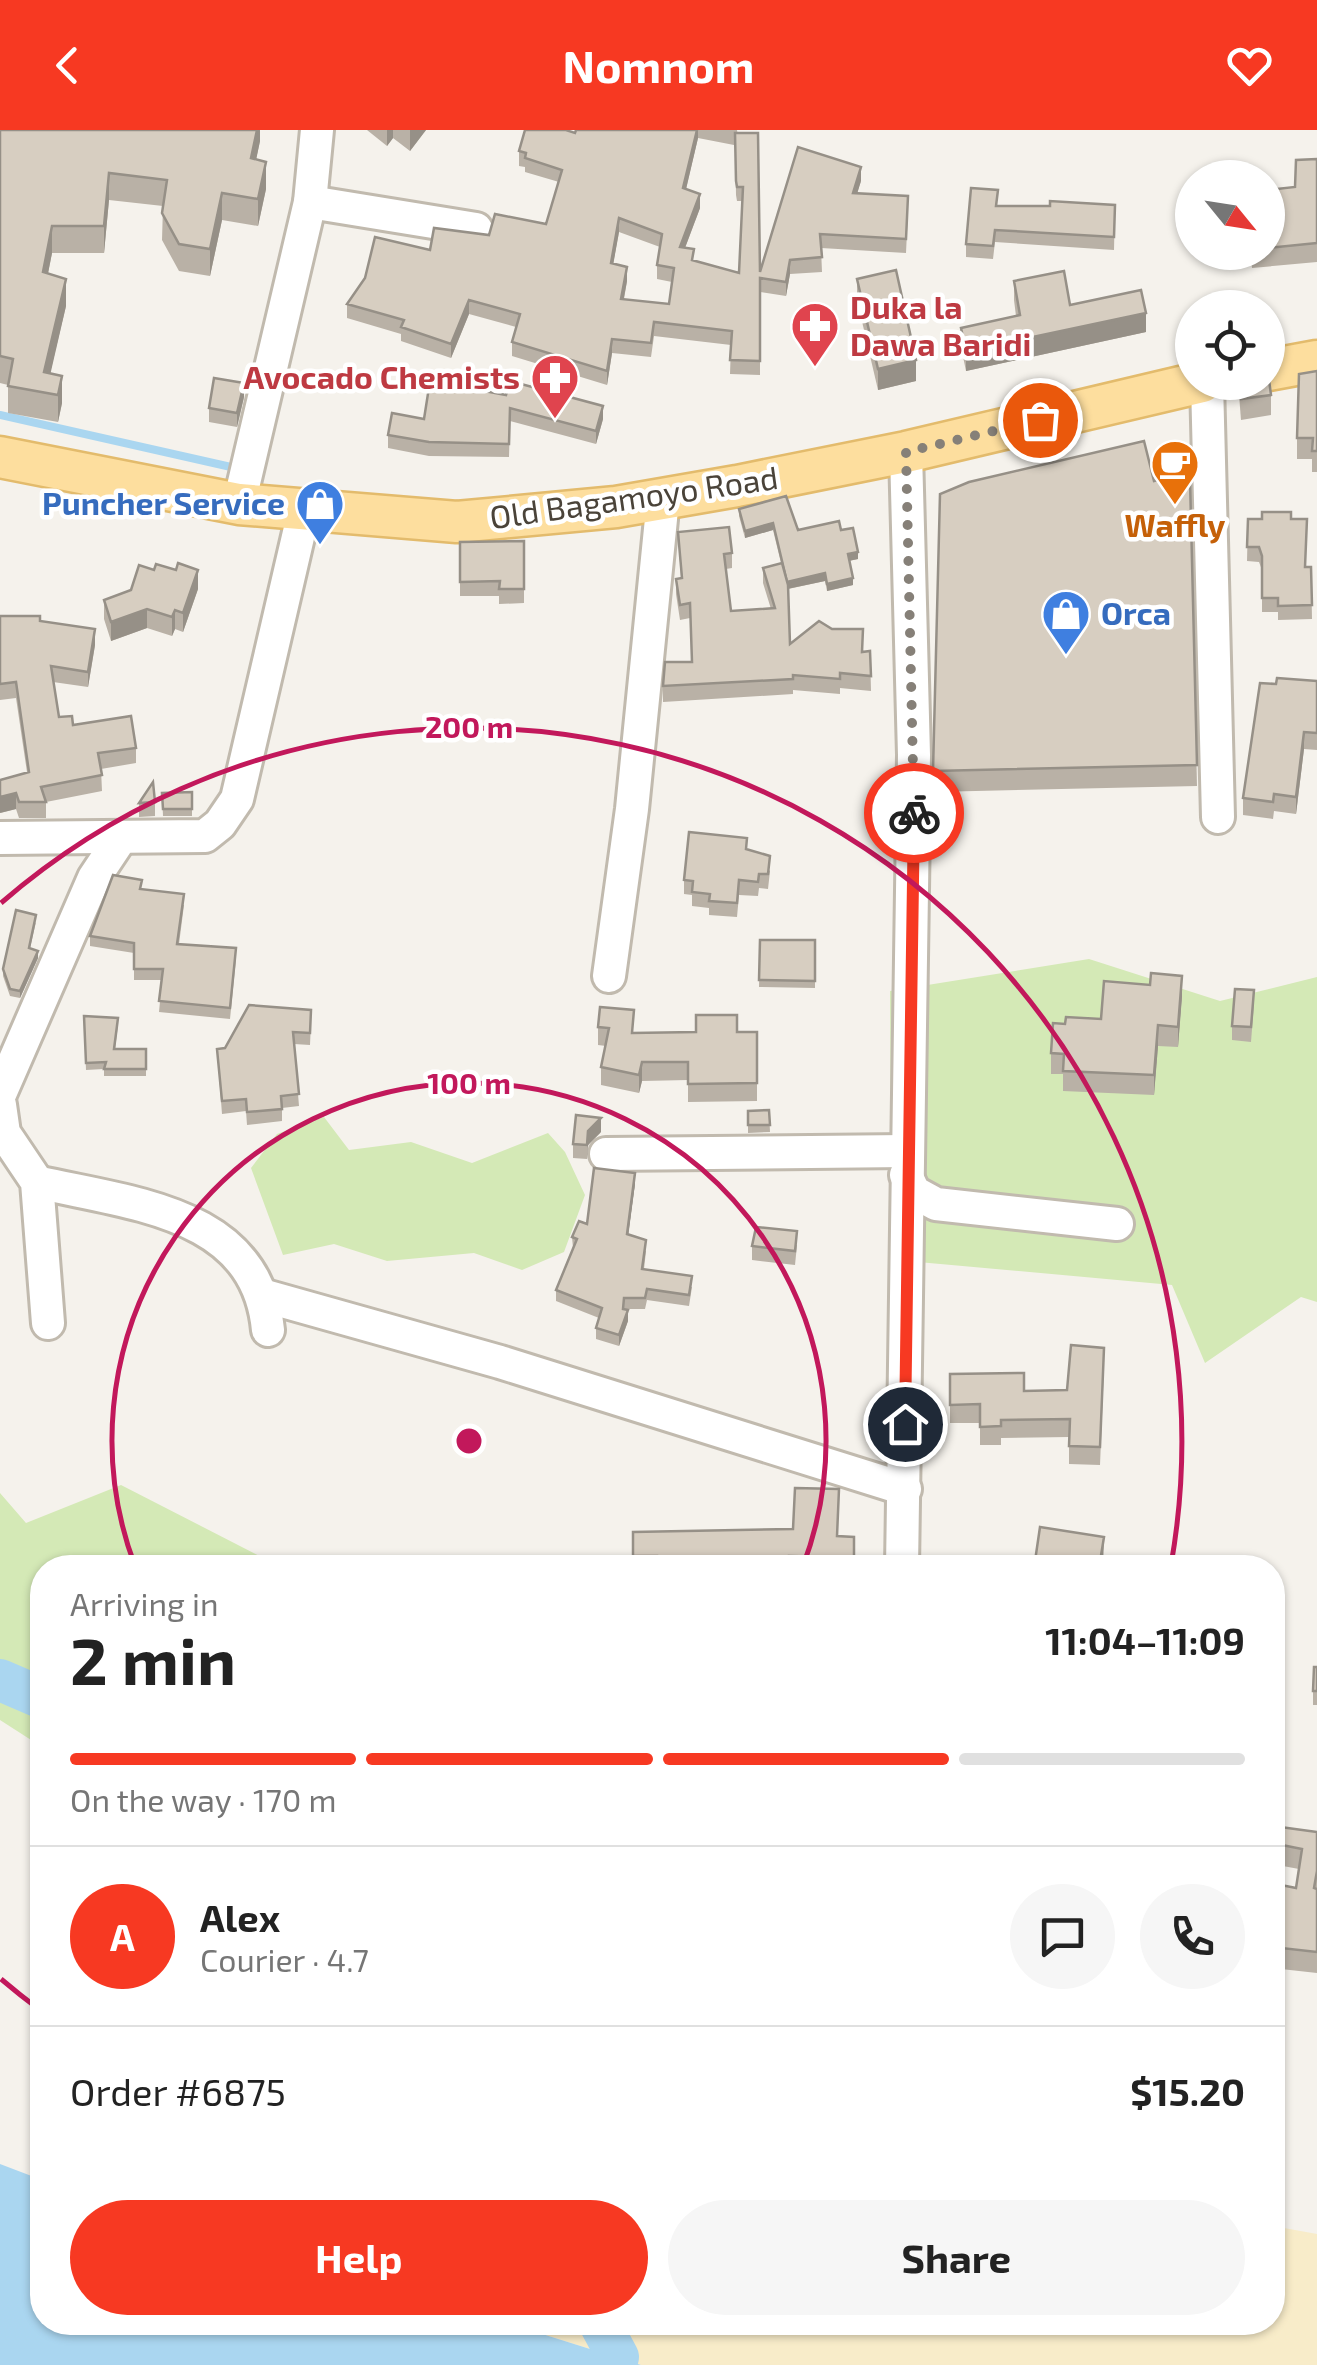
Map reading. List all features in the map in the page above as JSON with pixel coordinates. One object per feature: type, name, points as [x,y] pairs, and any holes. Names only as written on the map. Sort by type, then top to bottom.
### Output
[{"type":"main road","points":[[1285,367],[1317,360]]},
{"type":"main road","name":"Old Bagamoyo Road","points":[[0,457],[239,504],[458,522],[663,499],[906,452],[1175,389]]},
{"type":"street","points":[[239,504],[310,202],[317,130]]},
{"type":"street","points":[[310,202],[476,229]]},
{"type":"street","points":[[1206,400],[1218,817]]},
{"type":"street","points":[[903,1555],[914,754],[906,452]]},
{"type":"street","points":[[609,976],[632,809],[663,499]]},
{"type":"street","points":[[0,838],[205,836],[220,824],[236,799],[304,511]]},
{"type":"street","points":[[0,1094],[94,878],[120,839]]},
{"type":"street","points":[[0,1105],[4,1132],[37,1182],[48,1323]]},
{"type":"street","points":[[606,1154],[906,1163]]},
{"type":"street","points":[[906,1163],[914,1192],[936,1204],[1117,1224]]},
{"type":"street","points":[[37,1182],[179,1216],[211,1233],[245,1261],[265,1296],[268,1330]]},
{"type":"street","points":[[265,1296],[518,1367],[906,1489]]},
{"type":"green space","points":[[1089,959],[1220,1001],[1317,977],[1317,1302],[1301,1297],[1205,1363],[1172,1285],[918,1262],[895,1218],[891,1196],[890,991]]},
{"type":"green space","points":[[324,1117],[349,1150],[411,1142],[472,1163],[548,1133],[565,1152],[585,1195],[564,1252],[522,1270],[474,1253],[387,1261],[334,1244],[283,1255],[251,1168],[277,1134]]},
{"type":"green space","points":[[121,1485],[258,1555],[30,1555],[30,1739],[0,1720],[0,1493],[26,1523]]},
{"type":"sand","points":[[1285,2228],[1317,2234],[1317,2365],[641,2365],[545,2335],[1285,2335]]},
{"type":"water","points":[[0,2164],[30,2175],[30,2335],[545,2335],[641,2365],[0,2365]]},
{"type":"building","points":[[0,130],[257,130],[251,158],[266,162],[258,199],[222,193],[210,249],[179,244],[162,213],[167,180],[109,173],[104,226],[52,226],[43,272],[66,279],[44,372],[62,376],[58,395],[8,386],[13,359],[0,356]]},
{"type":"building","points":[[525,130],[697,130],[683,188],[700,194],[680,247],[694,249],[692,260],[739,273],[743,187],[737,187],[736,181],[735,133],[758,133],[760,272],[798,147],[861,167],[853,193],[908,196],[906,239],[820,234],[822,257],[790,260],[786,282],[760,278],[760,361],[730,360],[732,331],[654,322],[651,343],[612,339],[607,371],[512,342],[520,314],[469,300],[451,344],[401,327],[404,320],[347,304],[365,278],[375,237],[430,250],[434,228],[489,235],[495,214],[546,224],[562,170],[525,158],[526,153],[519,151]],"holes":[[[619,218],[662,234],[657,265],[674,268],[669,304],[621,299],[627,267],[611,263]]]},
{"type":"building","points":[[1317,159],[1317,243],[1285,246],[1285,188],[1295,187],[1296,160]]},
{"type":"building","points":[[971,188],[998,190],[996,206],[1050,206],[1050,201],[1115,205],[1114,237],[995,230],[993,246],[966,244]]},
{"type":"building","points":[[896,270],[916,360],[878,369],[857,279]]},
{"type":"building","points":[[1064,271],[1070,305],[1141,290],[1146,313],[966,351],[961,328],[1020,315],[1014,281]]},
{"type":"building","points":[[1317,371],[1317,451],[1312,451],[1313,438],[1297,438],[1299,374]]},
{"type":"building","points":[[214,378],[244,383],[237,413],[209,408]]},
{"type":"building","points":[[430,381],[506,395],[510,381],[603,406],[596,431],[510,408],[509,444],[429,442],[388,435],[392,413],[424,419]]},
{"type":"building","name":"Orca","points":[[1144,441],[1154,481],[1189,473],[1190,479],[1197,765],[933,771],[940,494],[969,482]]},
{"type":"building","points":[[786,496],[798,530],[839,521],[841,530],[853,528],[858,552],[848,554],[853,578],[827,584],[825,573],[787,582],[773,523],[745,531],[739,509]]},
{"type":"building","points":[[1262,512],[1291,512],[1291,519],[1307,519],[1305,567],[1311,567],[1312,605],[1278,606],[1278,598],[1262,598],[1262,556],[1259,547],[1247,547],[1248,519],[1262,519]]},
{"type":"building","points":[[729,527],[732,553],[724,554],[731,611],[775,608],[763,568],[782,563],[788,585],[790,644],[819,621],[832,629],[863,629],[862,652],[870,651],[871,676],[840,673],[840,679],[793,675],[793,679],[663,686],[665,662],[692,662],[690,603],[680,605],[676,579],[682,578],[678,532]]},
{"type":"building","points":[[524,541],[524,589],[499,589],[500,581],[460,582],[460,542]]},
{"type":"building","points":[[178,563],[198,570],[183,613],[175,610],[172,617],[147,609],[111,622],[104,600],[131,590],[139,565],[154,570],[156,564],[176,570]]},
{"type":"building","points":[[0,616],[40,616],[40,621],[95,629],[88,672],[51,666],[59,717],[72,716],[73,725],[131,716],[136,748],[98,753],[102,775],[41,787],[46,802],[19,802],[16,793],[0,797],[0,780],[29,772],[16,682],[0,684]]},
{"type":"building","points":[[1277,678],[1317,681],[1317,733],[1304,732],[1296,797],[1274,794],[1273,802],[1243,798],[1260,683],[1276,684]]},
{"type":"building","points":[[153,782],[155,802],[139,803]]},
{"type":"building","points":[[192,792],[192,809],[163,809],[162,793]]},
{"type":"building","points":[[689,832],[747,838],[746,849],[770,856],[768,874],[759,874],[758,882],[739,880],[737,903],[709,901],[710,894],[692,892],[693,881],[684,880]]},
{"type":"building","points":[[113,875],[142,880],[140,889],[184,894],[177,944],[236,948],[230,1008],[159,1001],[163,969],[134,969],[134,943],[90,936]]},
{"type":"building","points":[[16,910],[36,915],[29,948],[38,951],[20,991],[10,989],[3,969]]},
{"type":"building","points":[[760,940],[815,940],[815,981],[759,980]]},
{"type":"building","points":[[1151,973],[1182,976],[1178,1027],[1158,1025],[1154,1075],[1063,1071],[1064,1054],[1051,1053],[1053,1023],[1065,1024],[1066,1017],[1101,1019],[1104,981],[1150,985]]},
{"type":"building","points":[[1235,989],[1254,990],[1251,1027],[1232,1026]]},
{"type":"building","points":[[249,1005],[311,1010],[310,1033],[293,1032],[299,1094],[281,1096],[282,1109],[247,1112],[246,1099],[222,1101],[217,1049],[225,1048]]},
{"type":"building","points":[[600,1007],[634,1010],[632,1033],[696,1032],[696,1015],[737,1015],[737,1032],[757,1032],[757,1083],[688,1084],[688,1062],[642,1062],[639,1075],[601,1067],[609,1028],[598,1027]]},
{"type":"building","points":[[84,1016],[118,1018],[114,1049],[146,1049],[146,1069],[104,1069],[106,1062],[86,1063]]},
{"type":"building","points":[[769,1110],[770,1125],[748,1125],[748,1111]]},
{"type":"building","points":[[576,1115],[601,1118],[588,1131],[587,1145],[573,1144]]},
{"type":"building","points":[[594,1168],[635,1173],[627,1234],[646,1240],[642,1269],[692,1276],[689,1295],[647,1289],[645,1298],[624,1298],[623,1309],[628,1310],[619,1335],[596,1328],[602,1308],[556,1290],[577,1239],[572,1237],[579,1221],[587,1224]]},
{"type":"building","points":[[756,1227],[797,1231],[795,1251],[752,1246]]},
{"type":"building","points":[[1071,1345],[1104,1348],[1100,1447],[1069,1446],[1070,1419],[1001,1420],[1001,1426],[980,1427],[980,1404],[950,1405],[950,1374],[1024,1373],[1024,1391],[1067,1390]]},
{"type":"building","points":[[795,1488],[839,1489],[837,1536],[854,1537],[854,1555],[633,1555],[633,1532],[793,1529]]},
{"type":"building","points":[[1040,1527],[1104,1537],[1101,1555],[1036,1555]]},
{"type":"building","points":[[1317,1667],[1317,1691],[1313,1691]]},
{"type":"building","points":[[1285,1828],[1317,1832],[1317,1952],[1285,1948],[1285,1886],[1296,1888],[1302,1849],[1285,1846]]},
{"type":"waterway","points":[[0,415],[231,467]]},
{"type":"waterway","points":[[0,1680],[30,1693]]},
{"type":"waterway","points":[[606,2335],[618,2357]]},
{"type":"way so far","points":[[914,813],[906,452],[1040,420]]},
{"type":"place","name":"Duka la Dawa Baridi","points":[[815,368]]},
{"type":"place","name":"Avocado Chemists","points":[[555,420]]},
{"type":"place","name":"Waffly","points":[[1175,506]]},
{"type":"place","name":"Puncher Service","points":[[320,546]]},
{"type":"place","name":"Orca","points":[[1066,656]]},
{"type":"route","points":[[905,1424],[914,813]]}]
